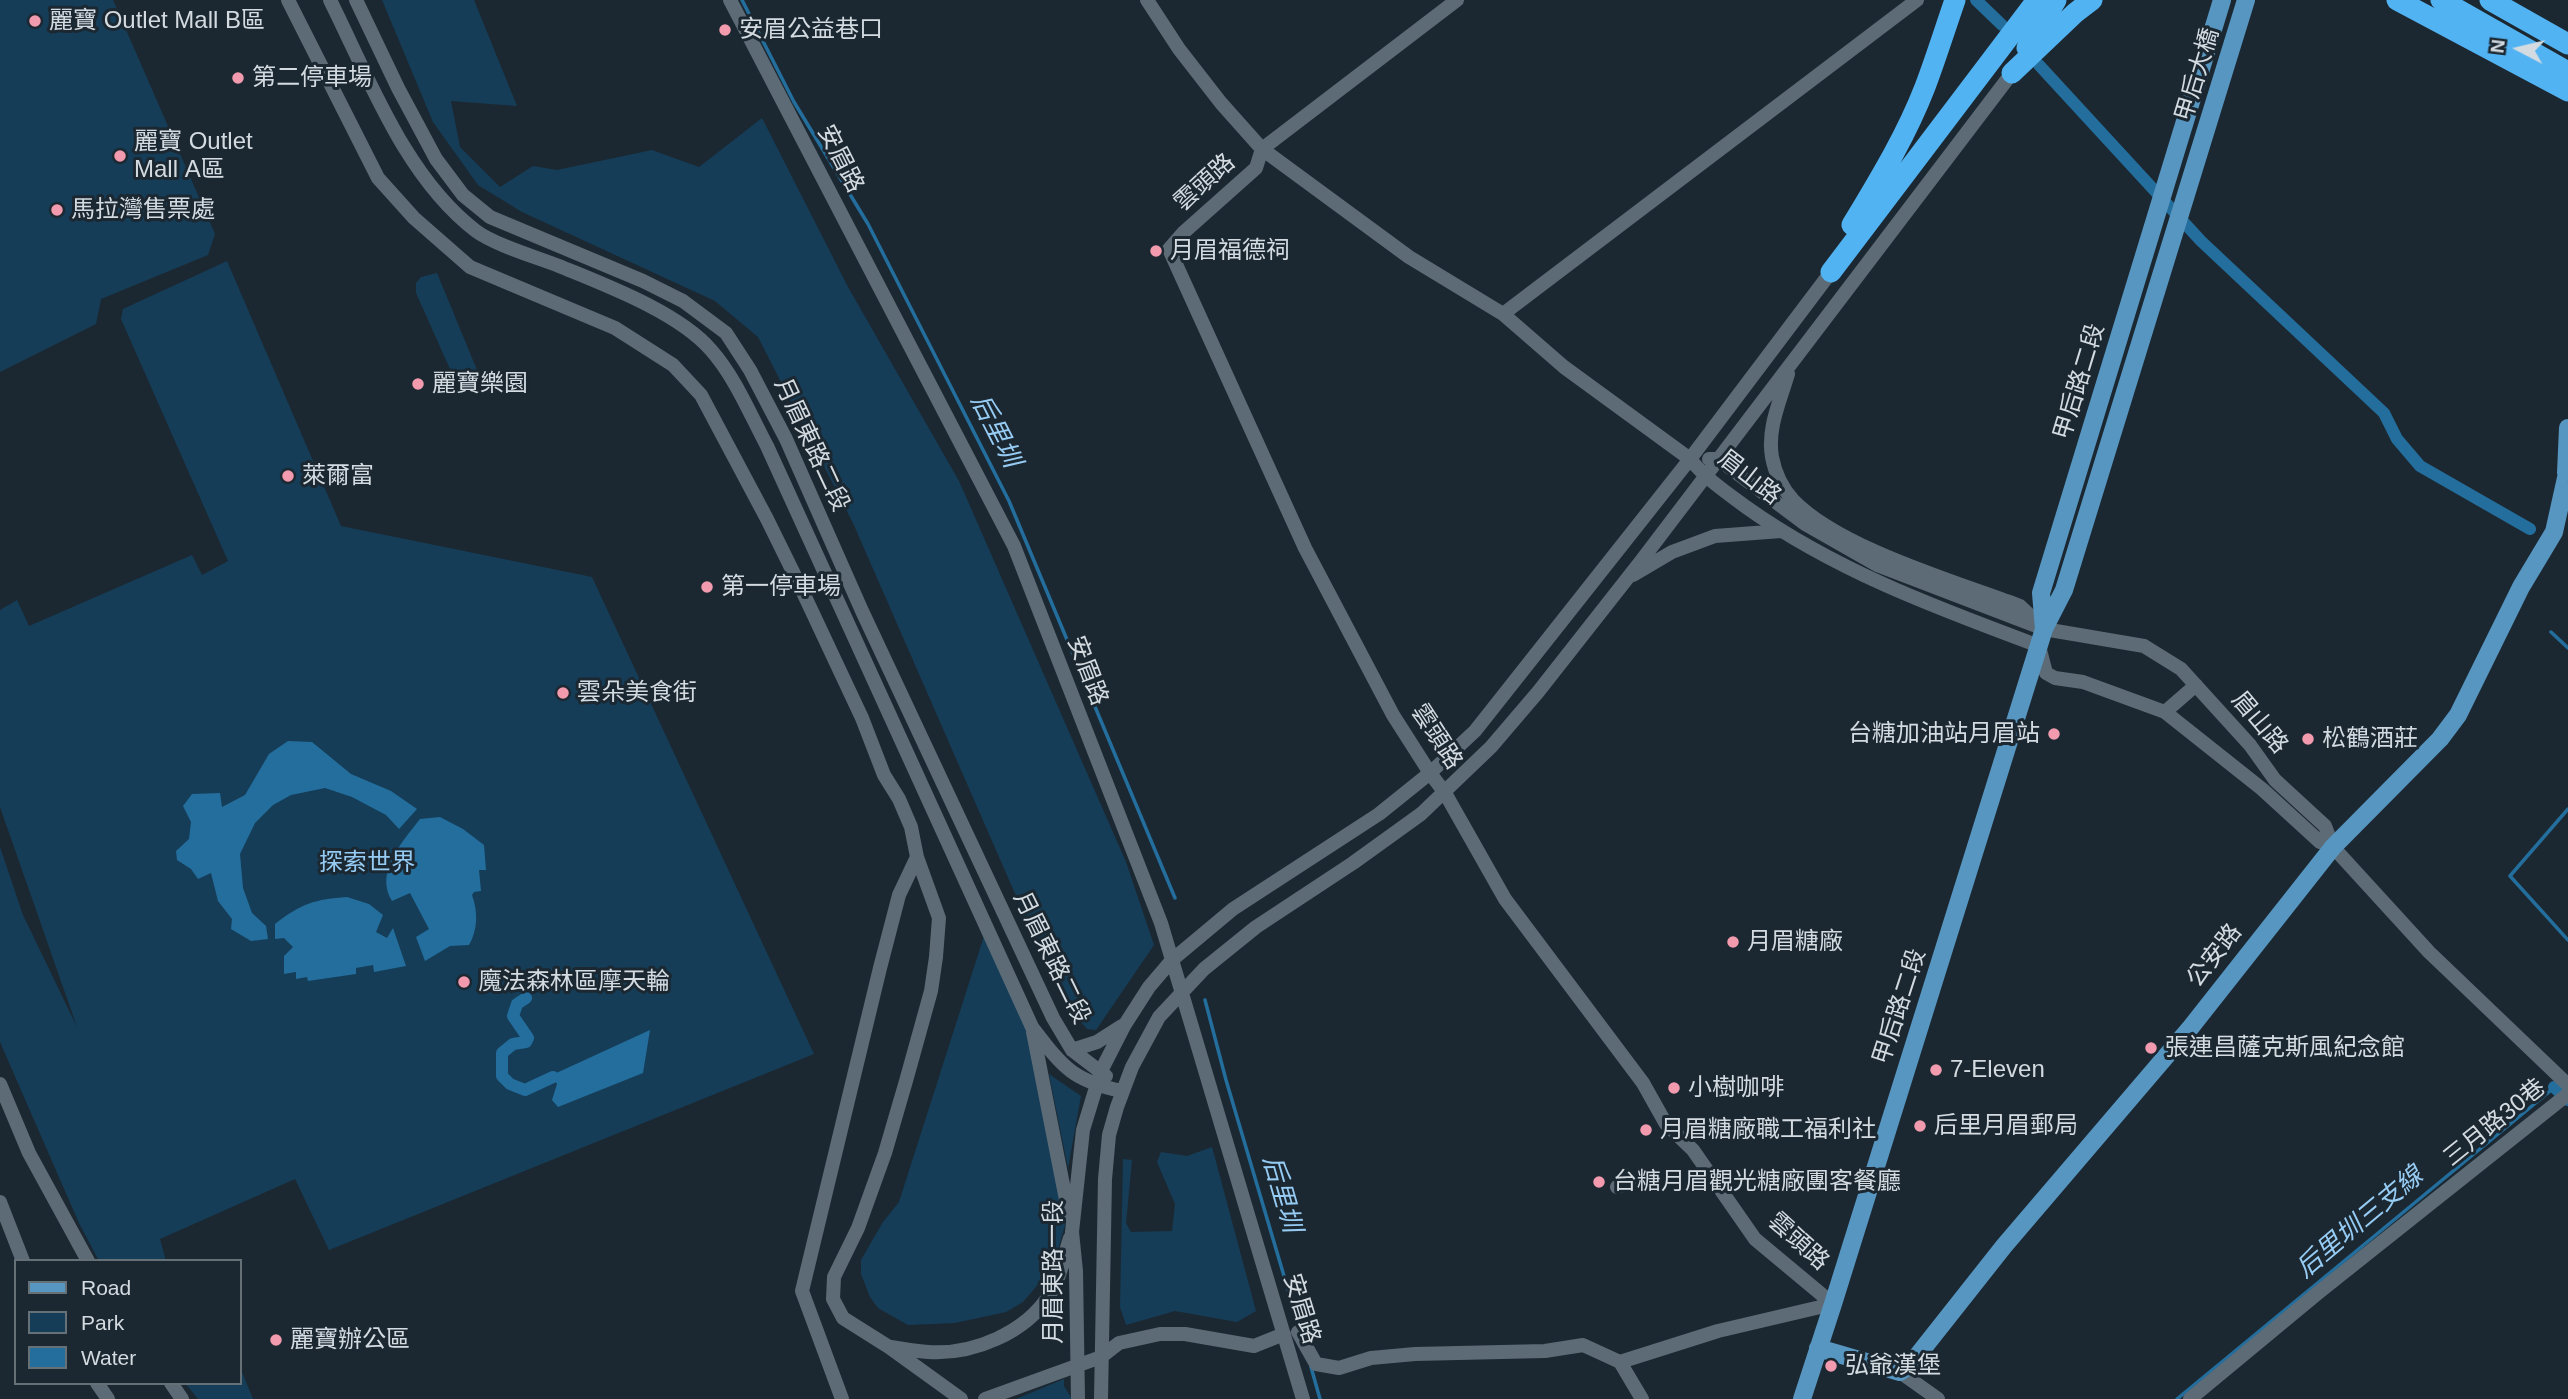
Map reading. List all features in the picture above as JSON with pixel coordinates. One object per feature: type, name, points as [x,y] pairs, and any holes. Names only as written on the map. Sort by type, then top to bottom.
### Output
[{"type":"highway","points":[[1831,272],[1847,233],[1892,158],[1909,123],[1925,87],[1955,0]]},
{"type":"highway","points":[[1831,272],[2037,0]]},
{"type":"highway","points":[[2012,73],[2056,0]]},
{"type":"highway","points":[[2012,73],[2092,0]]},
{"type":"highway","points":[[2396,0],[2568,91]]},
{"type":"highway","points":[[2441,0],[2568,72]]},
{"type":"highway","points":[[2490,0],[2568,44]]},
{"type":"main road","name":"甲后大橋","points":[[2175,151],[2222,0]]},
{"type":"main road","name":"甲后大橋","points":[[2197,165],[2246,0]]},
{"type":"main road","name":"甲后路二段","points":[[2042,637],[2041,593],[2175,151]]},
{"type":"main road","name":"甲后路二段","points":[[1801,1399],[2042,637],[2064,590],[2197,165]]},
{"type":"main road","name":"公安路","points":[[1900,1372],[1910,1365],[2004,1246],[2191,1027],[2333,847],[2440,739],[2458,715],[2521,587],[2554,533],[2567,472],[2568,428]]},
{"type":"main road","points":[[1818,1348],[1900,1372]]},
{"type":"street","points":[[288,0],[378,178],[414,218],[470,267],[615,328],[673,365],[701,395],[767,519],[911,827],[916,857],[939,918],[931,990],[885,1153],[858,1228],[834,1277],[833,1299],[843,1318],[890,1347],[961,1399]]},
{"type":"street","name":"月眉東路二段","points":[[330,0],[378,98],[417,169],[450,209],[479,233],[580,275],[673,319],[711,349],[733,380],[847,617],[1032,1027],[1063,1067],[1096,1086],[1122,1091]]},
{"type":"street","name":"月眉東路二段","points":[[356,0],[398,89],[436,159],[463,195],[490,217],[643,281],[683,301],[726,334],[732,342],[750,370],[786,439],[862,611],[1047,1006],[1072,1050],[1101,1071],[1122,1091]]},
{"type":"street","name":"安眉路","points":[[730,0],[1014,546],[1161,923],[1291,1333],[1303,1399]]},
{"type":"street","name":"雲頭路","points":[[1147,0],[1204,82],[1262,149],[1409,257],[1503,314],[1564,368],[1690,459]]},
{"type":"street","name":"雲頭路","points":[[1457,0],[1262,149],[1256,168],[1183,233],[1169,249],[1305,548],[1393,715],[1445,793],[1506,899],[1643,1083],[1666,1124],[1693,1150],[1755,1239],[1833,1304]]},
{"type":"street","points":[[1503,314],[1917,0]]},
{"type":"street","name":"月眉東路一段","points":[[1101,1399],[1105,1179],[1109,1136],[1122,1091],[1159,1017],[1204,969],[1256,927],[1421,814],[1507,729],[1626,579],[2012,73]]},
{"type":"street","name":"月眉東路一段","points":[[1078,1399],[1076,1271],[1072,1232],[1083,1130],[1101,1071],[1124,1026],[1149,987],[1172,960],[1233,909],[1378,814],[1430,773],[1475,731],[1690,459],[1831,272]]},
{"type":"street","points":[[1792,363],[1772,426],[1771,447],[1778,478],[1795,501],[1830,527],[1872,550],[2020,606],[2042,637]]},
{"type":"street","name":"眉山路","points":[[1690,459],[1718,459],[1805,524],[1877,565],[2042,637]]},
{"type":"street","name":"眉山路","points":[[1690,459],[1703,476],[1780,531],[1844,567],[1916,600],[2042,637],[2144,646],[2181,669],[2250,745],[2275,780],[2325,826],[2333,847],[2429,952],[2568,1084]]},
{"type":"street","points":[[1626,579],[1672,552],[1715,536],[1780,531]]},
{"type":"street","name":"眉山路","points":[[2042,637],[2046,673],[2055,678],[2083,682],[2165,712],[2262,789],[2320,842],[2333,847]]},
{"type":"street","points":[[2165,712],[2196,685]]},
{"type":"street","points":[[842,1399],[802,1291],[899,895],[916,857]]},
{"type":"street","points":[[1072,1050],[1097,1042],[1124,1026]]},
{"type":"street","points":[[890,1347],[930,1353],[968,1349],[1000,1337],[1033,1317],[1052,1292],[1072,1232],[1032,1027]]},
{"type":"street","points":[[0,1084],[29,1153],[87,1259]]},
{"type":"street","name":"三月路30巷","points":[[2190,1399],[2319,1292],[2568,1094]]},
{"type":"street","points":[[0,1202],[22,1259]]},
{"type":"street","points":[[1620,1362],[1718,1331],[1833,1304]]},
{"type":"street","points":[[985,1399],[1101,1357],[1119,1343],[1160,1334],[1185,1334],[1254,1346],[1291,1333],[1316,1364],[1339,1368],[1371,1358],[1415,1354],[1545,1352],[1583,1345],[1620,1362],[1642,1399]]},
{"type":"street","points":[[1900,1372],[1938,1399]]},
{"type":"green space","points":[[0,0],[113,0],[215,234],[208,255],[101,299],[96,324],[0,372]]},
{"type":"green space","points":[[382,0],[474,0],[517,106],[451,101],[460,147],[500,187],[533,166],[557,170],[652,150],[699,167],[762,118],[848,287],[959,481],[1126,862],[1154,945],[1096,1030],[1087,1029],[1062,1001],[853,523],[758,337],[715,301],[522,212],[478,185],[433,122]]},
{"type":"green space","name":"探索世界","points":[[227,261],[341,526],[592,577],[814,1054],[329,1250],[295,1179],[160,1239],[165,1259],[98,1259],[79,1223],[0,1042],[0,847],[23,915],[77,1027],[0,807],[0,610],[17,600],[29,626],[192,555],[202,575],[228,561],[121,319],[123,309]]},
{"type":"green space","points":[[437,273],[477,370],[460,379],[454,378],[416,293],[416,283],[421,277]]},
{"type":"green space","points":[[985,933],[1026,1028],[1065,1225],[1053,1267],[1023,1302],[1006,1312],[955,1323],[908,1325],[878,1308],[870,1297],[861,1274],[861,1260],[883,1222],[899,1202]]},
{"type":"green space","points":[[1049,1074],[1081,1096],[1068,1168]]},
{"type":"green space","points":[[1212,1147],[1256,1311],[1237,1322],[1175,1311],[1126,1325],[1120,1307],[1123,1159],[1132,1160],[1126,1223],[1131,1232],[1172,1231],[1175,1204],[1157,1162],[1161,1152],[1187,1156]]},
{"type":"green space","points":[[242,1372],[253,1399],[198,1399],[187,1385],[242,1385]]},
{"type":"green space","points":[[1064,1379],[1064,1386],[1072,1399],[1016,1399]]},
{"type":"water","points":[[288,741],[312,742],[351,774],[391,791],[417,809],[399,829],[386,815],[352,797],[325,788],[291,795],[273,805],[255,823],[240,854],[243,888],[252,913],[266,926],[268,939],[251,941],[231,929],[232,919],[218,901],[211,873],[198,879],[191,869],[177,860],[176,851],[189,839],[191,822],[183,806],[192,794],[220,793],[222,807],[245,795],[269,754]]},
{"type":"water","points":[[440,817],[463,829],[484,845],[486,870],[479,870],[481,891],[472,895],[476,920],[469,945],[450,946],[425,961],[416,937],[429,929],[410,893],[392,901],[386,879],[393,857],[420,819]]},
{"type":"water","points":[[347,897],[369,904],[383,915],[376,932],[387,938],[393,928],[406,966],[374,972],[373,965],[356,968],[356,974],[308,981],[307,977],[296,979],[296,972],[284,974],[284,956],[293,947],[284,938],[275,939],[275,924],[309,904]]},
{"type":"water","points":[[650,1030],[643,1073],[558,1107],[552,1100],[557,1084],[552,1075]]},
{"type":"waterway","name":"后里圳","points":[[742,0],[794,102],[868,224],[1009,501],[1175,898]]},
{"type":"waterway","points":[[1976,0],[2002,25]]},
{"type":"waterway","points":[[2039,65],[2201,241],[2384,413],[2397,439],[2420,466],[2530,529]]},
{"type":"waterway","name":"后里圳三支線","points":[[2551,632],[2568,648]]},
{"type":"waterway","name":"后里圳三支線","points":[[2568,809],[2510,876],[2568,940]]},
{"type":"waterway","points":[[526,998],[517,1004],[513,1016],[528,1038],[526,1042],[513,1044],[502,1053],[502,1076],[510,1084],[525,1090],[553,1077]]},
{"type":"waterway","name":"后里圳","points":[[1205,1000],[1300,1330]]},
{"type":"waterway","name":"后里圳三支線","points":[[2177,1399],[2561,1082]]},
{"type":"waterway","points":[[2554,1087],[2568,1100]]},
{"type":"waterway","name":"后里圳","points":[[1311,1367],[1320,1399]]},
{"type":"place","name":"麗寶 Outlet Mall B區","points":[[35,21]]},
{"type":"place","name":"安眉公益巷口","points":[[725,30]]},
{"type":"place","name":"第二停車場","points":[[238,78]]},
{"type":"place","name":"麗寶 Outlet Mall A區","points":[[120,156]]},
{"type":"place","name":"馬拉灣售票處","points":[[57,210]]},
{"type":"place","name":"月眉福德祠","points":[[1156,251]]},
{"type":"place","name":"麗寶樂園","points":[[418,384]]},
{"type":"place","name":"萊爾富","points":[[288,476]]},
{"type":"place","name":"第一停車場","points":[[707,587]]},
{"type":"place","name":"雲朵美食街","points":[[563,693]]},
{"type":"place","name":"台糖加油站月眉站","points":[[2054,734]]},
{"type":"place","name":"松鶴酒莊","points":[[2308,739]]},
{"type":"place","name":"月眉糖廠","points":[[1733,942]]},
{"type":"place","name":"魔法森林區摩天輪","points":[[464,982]]},
{"type":"place","name":"張連昌薩克斯風紀念館","points":[[2151,1048]]},
{"type":"place","name":"7-Eleven","points":[[1936,1070]]},
{"type":"place","name":"小樹咖啡","points":[[1674,1088]]},
{"type":"place","name":"后里月眉郵局","points":[[1920,1126]]},
{"type":"place","name":"月眉糖廠職工福利社","points":[[1646,1130]]},
{"type":"place","name":"台糖月眉觀光糖廠團客餐廳","points":[[1599,1182]]},
{"type":"place","name":"麗寶辦公區","points":[[276,1340]]},
{"type":"place","name":"弘爺漢堡","points":[[1831,1366]]}]
